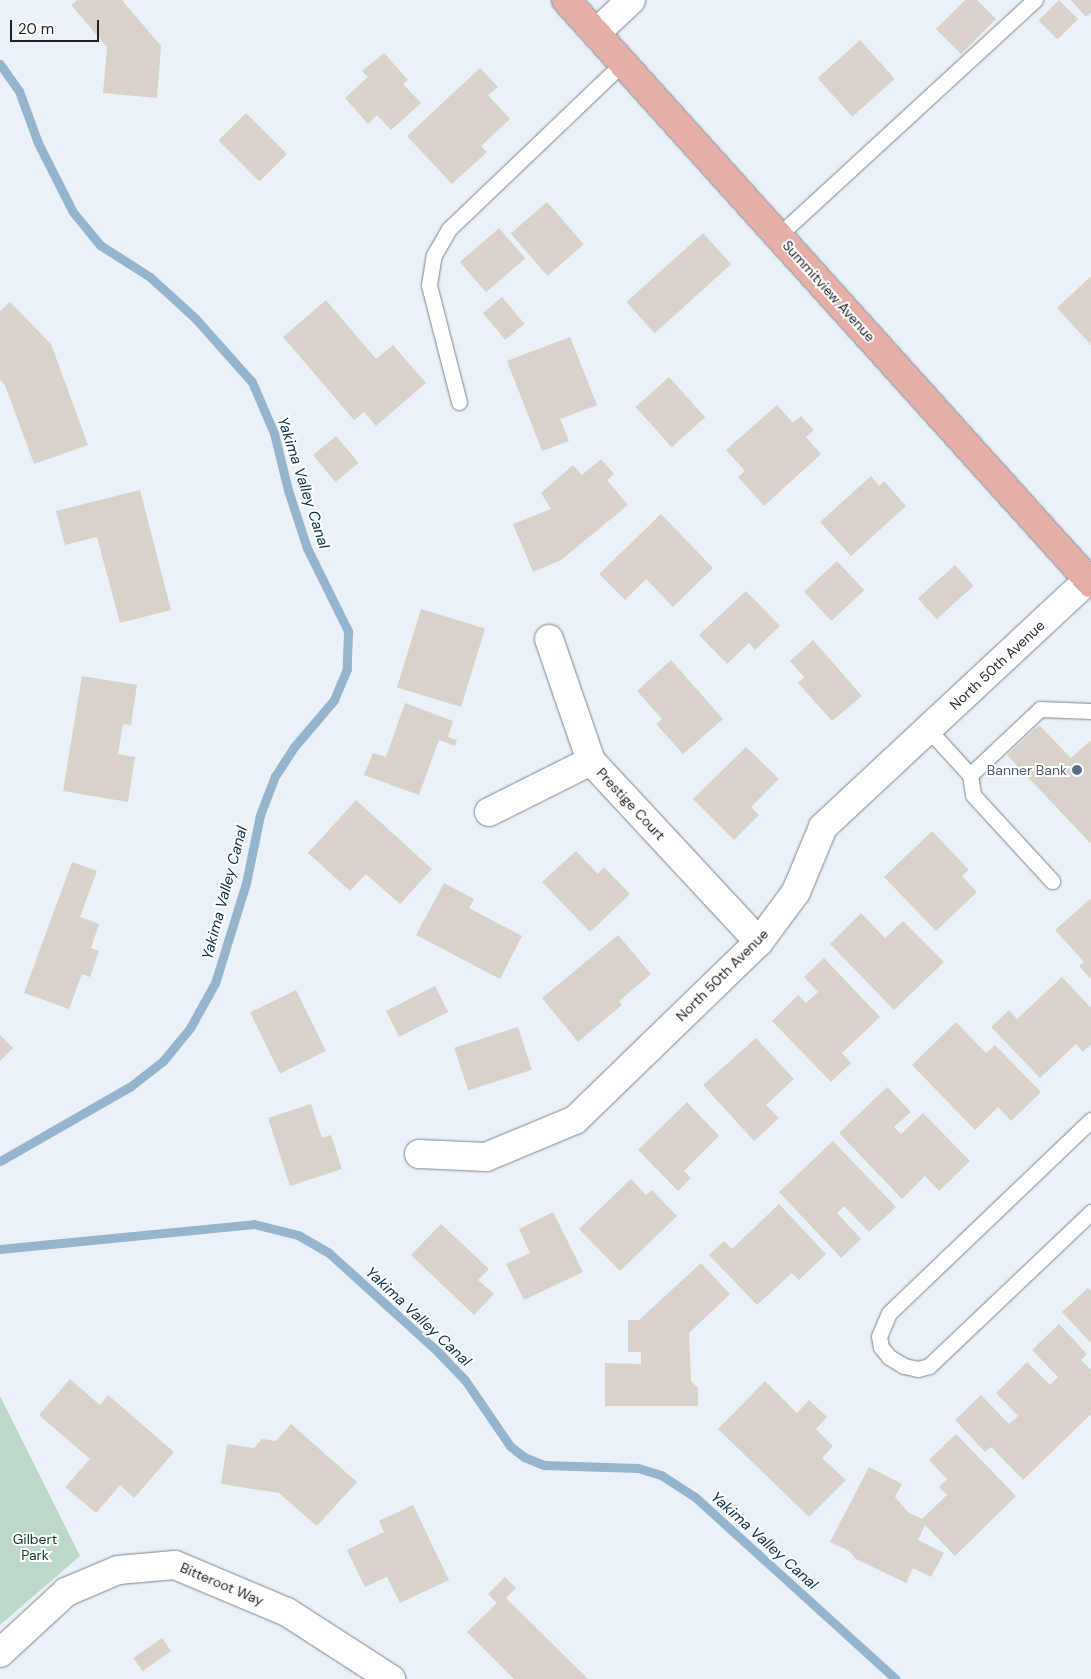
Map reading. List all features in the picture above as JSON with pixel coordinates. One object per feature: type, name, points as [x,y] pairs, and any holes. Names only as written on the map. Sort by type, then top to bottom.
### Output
[{"type":"main road","name":"Summitview Avenue","points":[[566,0],[1090,580]]},
{"type":"street","points":[[596,33],[631,0]]},
{"type":"street","name":"North 50th Avenue","points":[[419,1154],[486,1157],[575,1120],[759,942],[796,892],[823,827],[1090,580]]},
{"type":"street","name":"Prestige Court","points":[[549,639],[591,761],[759,942]]},
{"type":"street","points":[[489,812],[591,761]]},
{"type":"street","name":"Bitteroot Way","points":[[0,1653],[66,1592],[118,1570],[175,1565],[287,1612],[391,1679]]},
{"type":"lane","points":[[779,236],[1035,0]]},
{"type":"lane","points":[[459,402],[428,285],[434,255],[449,229],[623,63]]},
{"type":"lane","points":[[970,774],[1040,709],[1091,711]]},
{"type":"lane","points":[[928,729],[970,774],[972,795],[1052,880]]},
{"type":"lane","points":[[1091,1120],[889,1313],[880,1330],[881,1347],[889,1357],[904,1366],[918,1369],[929,1366],[1091,1212]]},
{"type":"green space","name":"Gilbert Park","points":[[0,1396],[80,1556],[0,1625]]},
{"type":"building","points":[[77,0],[122,0],[161,46],[157,98],[103,93],[107,47],[71,5]]},
{"type":"building","points":[[965,0],[977,0],[996,19],[961,54],[936,29]]},
{"type":"building","points":[[1059,0],[1078,19],[1058,40],[1038,21]]},
{"type":"building","points":[[1071,0],[1091,0],[1091,12],[1086,17]]},
{"type":"building","points":[[860,40],[895,79],[852,117],[818,78]]},
{"type":"building","points":[[384,53],[408,80],[403,84],[421,103],[391,130],[377,115],[368,124],[345,98],[368,77],[362,71]]},
{"type":"building","points":[[480,68],[498,87],[488,95],[510,119],[481,146],[487,152],[452,184],[407,136]]},
{"type":"building","points":[[246,113],[287,154],[259,182],[218,141]]},
{"type":"building","points":[[547,202],[584,244],[548,276],[511,233]]},
{"type":"building","points":[[499,228],[525,258],[486,292],[460,262]]},
{"type":"building","points":[[703,233],[731,264],[655,333],[626,302]]},
{"type":"building","points":[[1091,276],[1091,345],[1057,308]]},
{"type":"building","points":[[502,297],[524,324],[505,340],[483,313]]},
{"type":"building","points":[[326,300],[376,359],[393,345],[426,383],[376,426],[364,412],[354,420],[283,337]]},
{"type":"building","points":[[10,302],[51,344],[88,445],[34,464],[5,385],[0,380],[0,311]]},
{"type":"building","points":[[570,337],[597,405],[560,419],[569,441],[542,451],[507,361]]},
{"type":"building","points":[[669,377],[705,417],[672,447],[636,407]]},
{"type":"building","points":[[777,405],[793,423],[801,416],[814,430],[806,437],[821,454],[764,506],[738,477],[745,471],[726,450]]},
{"type":"building","points":[[336,436],[358,463],[336,482],[313,455]]},
{"type":"building","points":[[601,459],[614,474],[607,480],[628,505],[561,560],[533,572],[513,524],[551,509],[541,493],[573,465],[582,475]]},
{"type":"building","points":[[871,476],[879,486],[884,481],[906,506],[851,556],[820,522]]},
{"type":"building","points":[[140,490],[171,610],[120,623],[97,537],[65,545],[56,511]]},
{"type":"building","points":[[661,514],[713,568],[673,607],[646,579],[625,600],[599,574]]},
{"type":"building","points":[[837,561],[864,590],[831,621],[804,592]]},
{"type":"building","points":[[955,565],[974,586],[937,619],[918,598]]},
{"type":"building","points":[[746,591],[780,626],[755,650],[749,643],[727,664],[699,635]]},
{"type":"building","points":[[421,609],[485,629],[461,707],[397,687]]},
{"type":"building","points":[[813,640],[862,696],[832,721],[798,683],[804,677],[790,661]]},
{"type":"building","points":[[671,660],[723,719],[683,754],[656,724],[662,719],[637,691]]},
{"type":"building","points":[[82,676],[137,685],[131,725],[123,724],[118,754],[135,757],[128,802],[63,791]]},
{"type":"building","points":[[405,703],[453,721],[448,737],[457,740],[455,746],[439,740],[419,795],[364,775],[373,753],[386,757]]},
{"type":"building","points":[[1039,725],[1071,758],[1091,740],[1091,844],[1007,755]]},
{"type":"building","points":[[746,747],[779,779],[751,807],[759,815],[734,840],[693,799]]},
{"type":"building","points":[[356,800],[432,869],[400,904],[366,874],[350,891],[308,853]]},
{"type":"building","points":[[932,831],[969,870],[962,876],[977,892],[936,931],[884,877]]},
{"type":"building","points":[[576,851],[598,874],[604,867],[630,894],[590,932],[542,882]]},
{"type":"building","points":[[72,862],[97,871],[80,917],[99,924],[91,948],[99,951],[90,977],[82,974],[69,1009],[24,993]]},
{"type":"building","points":[[444,883],[474,899],[469,908],[522,936],[500,979],[416,935]]},
{"type":"building","points":[[1091,898],[1091,979],[1079,966],[1084,962],[1055,930]]},
{"type":"building","points":[[861,913],[885,938],[903,921],[944,962],[894,1010],[830,944]]},
{"type":"building","points":[[618,935],[651,974],[619,1001],[622,1005],[578,1042],[542,998]]},
{"type":"building","points":[[824,958],[880,1017],[842,1053],[851,1063],[831,1082],[772,1021],[798,995],[806,1003],[818,992],[804,977]]},
{"type":"building","points":[[1062,977],[1091,1008],[1091,1044],[1083,1052],[1076,1044],[1040,1078],[991,1027],[1009,1010],[1017,1019]]},
{"type":"building","points":[[435,986],[448,1012],[399,1037],[386,1011]]},
{"type":"building","points":[[296,990],[326,1051],[280,1073],[250,1012]]},
{"type":"building","points":[[956,1022],[986,1053],[995,1045],[1041,1092],[1011,1121],[998,1107],[975,1130],[912,1065]]},
{"type":"building","points":[[518,1027],[532,1070],[468,1091],[454,1048]]},
{"type":"building","points":[[0,1035],[13,1048],[0,1061]]},
{"type":"building","points":[[756,1038],[794,1079],[766,1105],[779,1118],[754,1141],[703,1085]]},
{"type":"building","points":[[887,1087],[911,1112],[894,1127],[901,1134],[923,1113],[970,1161],[939,1191],[925,1176],[902,1199],[839,1133]]},
{"type":"building","points":[[687,1102],[719,1136],[684,1171],[691,1178],[678,1191],[638,1150]]},
{"type":"building","points":[[311,1104],[322,1138],[331,1135],[342,1169],[290,1186],[268,1118]]},
{"type":"building","points":[[833,1141],[896,1207],[869,1232],[844,1206],[837,1213],[861,1239],[841,1258],[779,1192]]},
{"type":"building","points":[[631,1179],[646,1195],[652,1190],[677,1216],[620,1271],[579,1229]]},
{"type":"building","points":[[779,1204],[826,1254],[799,1280],[792,1273],[757,1305],[709,1255],[724,1241],[732,1249]]},
{"type":"building","points":[[553,1212],[583,1272],[524,1300],[506,1264],[530,1253],[519,1229]]},
{"type":"building","points":[[441,1224],[489,1269],[478,1280],[494,1294],[474,1315],[411,1255]]},
{"type":"building","points":[[701,1263],[730,1294],[689,1333],[691,1381],[698,1388],[698,1406],[605,1406],[605,1363],[641,1364],[641,1352],[628,1352],[628,1320],[639,1320]]},
{"type":"building","points":[[1088,1288],[1091,1291],[1091,1343],[1062,1312]]},
{"type":"building","points":[[1059,1324],[1087,1354],[1081,1360],[1091,1370],[1091,1414],[1023,1480],[991,1447],[985,1452],[955,1420],[981,1395],[1009,1424],[1018,1416],[996,1393],[1027,1362],[1050,1385],[1058,1377],[1032,1350]]},
{"type":"building","points":[[70,1379],[100,1405],[108,1395],[174,1452],[134,1498],[120,1485],[96,1513],[65,1487],[90,1459],[39,1415]]},
{"type":"building","points":[[765,1381],[797,1413],[809,1400],[827,1417],[816,1429],[833,1446],[822,1458],[846,1480],[809,1517],[718,1429]]},
{"type":"building","points":[[291,1424],[357,1482],[317,1526],[279,1493],[221,1484],[227,1444],[254,1448],[262,1439],[276,1441]]},
{"type":"building","points":[[956,1434],[1016,1496],[955,1556],[925,1525],[918,1540],[944,1553],[931,1577],[913,1568],[906,1583],[856,1559],[849,1551],[830,1542],[869,1467],[902,1484],[895,1497],[909,1513],[922,1519],[947,1495],[939,1487],[947,1479],[929,1460]]},
{"type":"building","points":[[413,1505],[449,1580],[400,1603],[387,1577],[365,1587],[347,1550],[384,1532],[379,1521]]},
{"type":"building","points":[[505,1577],[516,1588],[506,1598],[588,1679],[514,1679],[467,1632],[497,1603],[488,1594]]},
{"type":"building","points":[[162,1638],[171,1651],[143,1671],[133,1658]]},
{"type":"waterway","name":"Yakima Valley Canal","points":[[0,64],[19,91],[38,143],[73,212],[100,245],[150,277],[195,318],[252,382],[274,433],[288,490],[307,548],[348,631],[347,669],[334,700],[294,747],[275,776],[260,815],[246,883],[215,983],[190,1028],[163,1061],[131,1086],[0,1161]]},
{"type":"waterway","name":"Yakima Valley Canal","points":[[0,1249],[254,1224],[298,1235],[329,1253],[438,1352],[465,1380],[510,1446],[524,1457],[544,1465],[638,1468],[661,1475],[695,1497],[896,1679]]},
{"type":"place","name":"Banner Bank","points":[[1077,770]]}]
